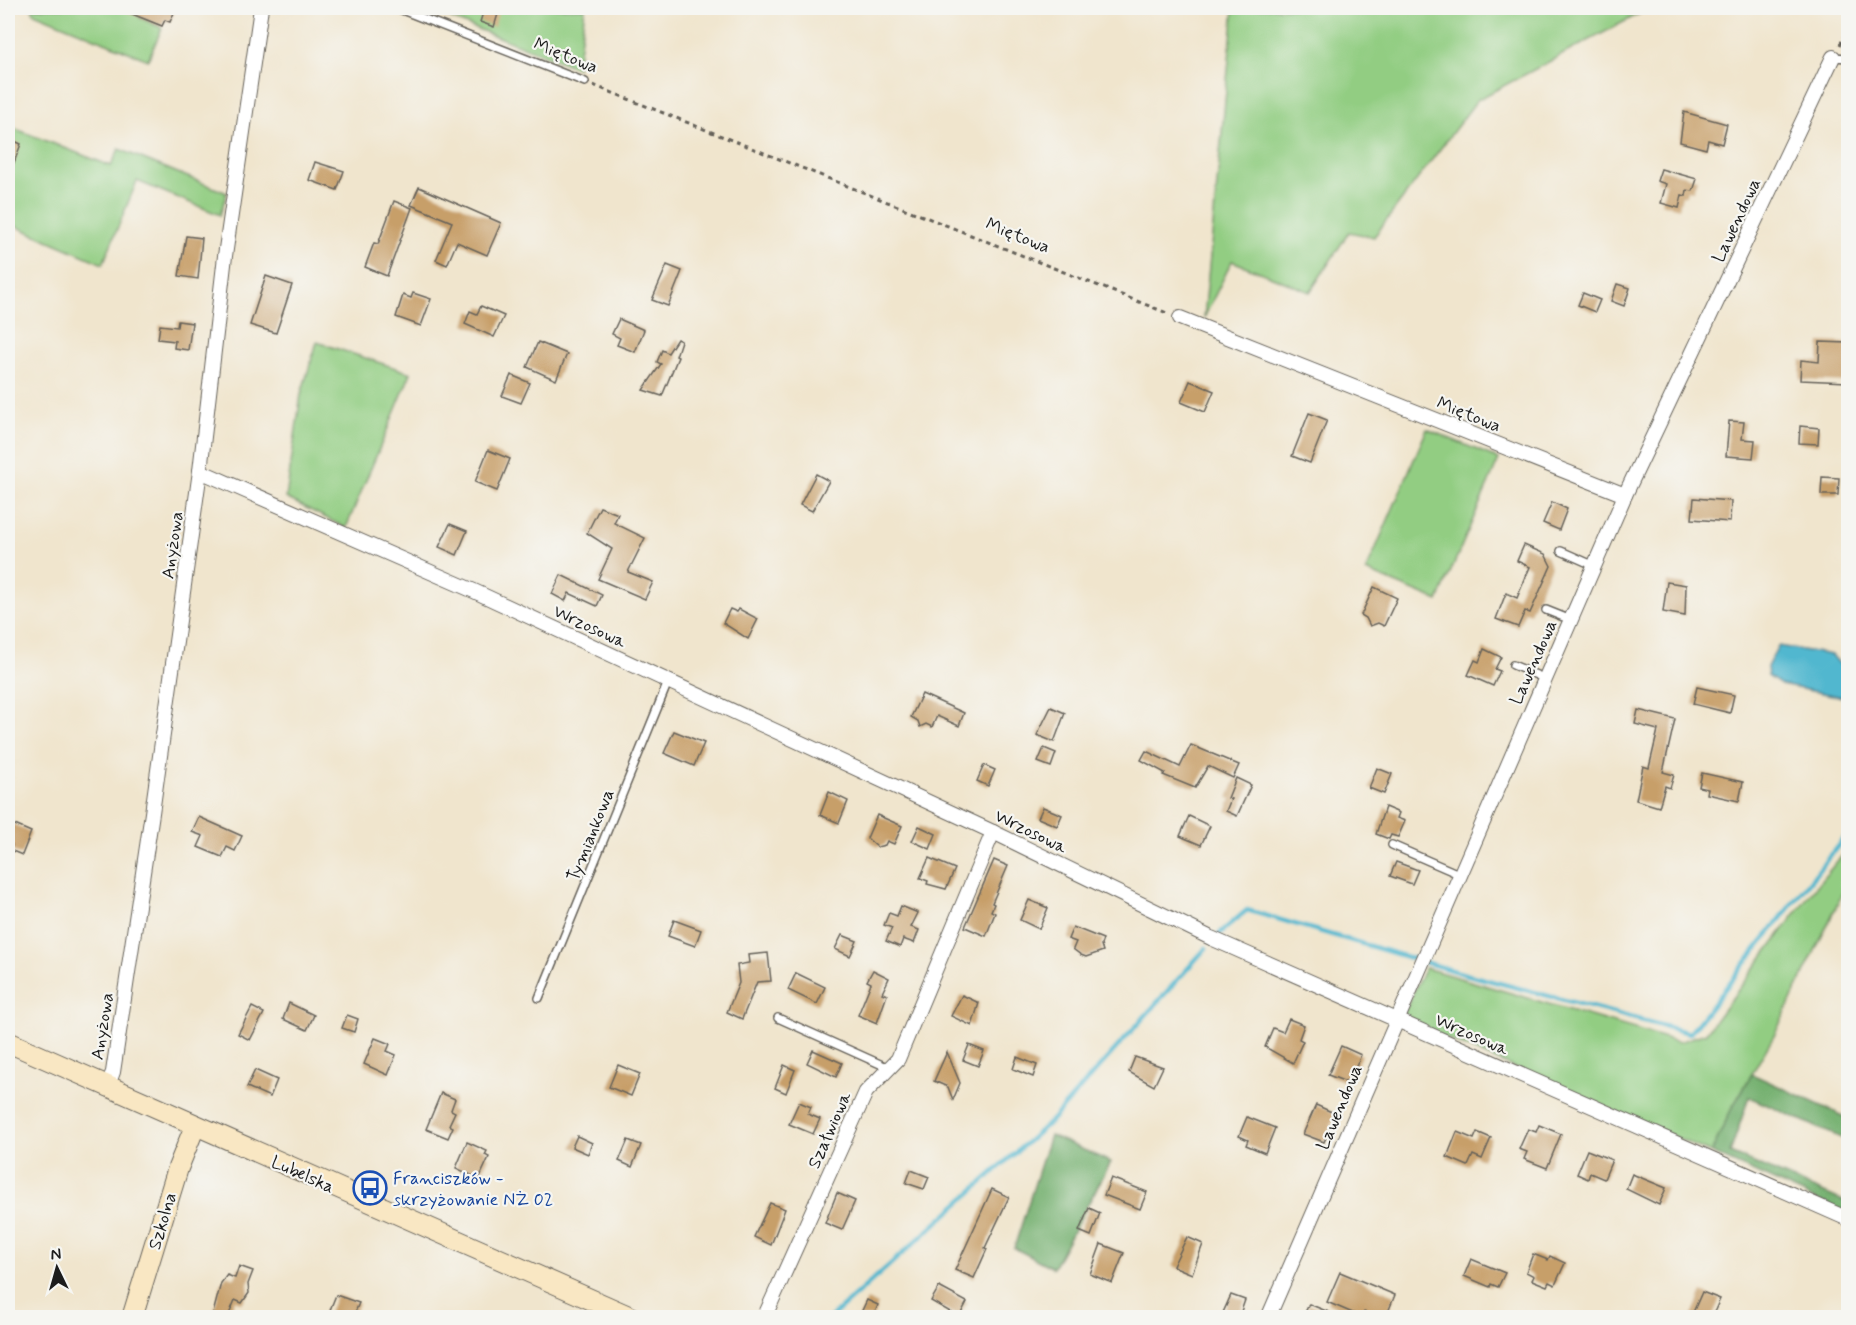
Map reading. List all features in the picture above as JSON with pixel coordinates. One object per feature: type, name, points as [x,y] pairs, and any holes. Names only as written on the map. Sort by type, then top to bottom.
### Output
[{"type":"main road","name":"Lubelska","points":[[8,1041],[195,1126],[633,1317]]},
{"type":"main road","name":"Szkolna","points":[[132,1317],[178,1168],[195,1126]]},
{"type":"street","name":"Anyżowa","points":[[108,1085],[113,1072],[152,813],[200,471],[224,267],[261,8]]},
{"type":"street","name":"Lawendowa","points":[[1268,1317],[1625,495],[1833,57]]},
{"type":"street","name":"Miętowa","points":[[1180,318],[1625,495]]},
{"type":"street","name":"Wrzosowa","points":[[200,471],[360,539],[993,832],[1210,938],[1848,1219]]},
{"type":"street","name":"Szałwiowa","points":[[764,1317],[866,1092],[898,1059],[993,832]]},
{"type":"lane","name":"Miętowa","points":[[397,8],[585,82]]},
{"type":"lane","points":[[1833,57],[1848,58]]},
{"type":"lane","points":[[1561,551],[1595,566]]},
{"type":"lane","points":[[1546,610],[1571,620]]},
{"type":"lane","points":[[1513,665],[1546,679]]},
{"type":"lane","name":"Tymiankowa","points":[[539,999],[668,682]]},
{"type":"lane","points":[[1392,845],[1461,875]]},
{"type":"lane","points":[[778,1018],[889,1068]]},
{"type":"path","points":[[1833,57],[1848,28]]},
{"type":"path","name":"Miętowa","points":[[585,82],[1180,318]]},
{"type":"green space","points":[[32,8],[132,8],[140,18],[162,28],[148,60],[34,13]]},
{"type":"green space","points":[[424,8],[585,8],[577,68]]},
{"type":"green space","points":[[1234,8],[1650,8],[1477,100],[1374,237],[1349,232],[1310,292],[1232,261],[1204,318]]},
{"type":"green space","points":[[8,126],[111,166],[119,149],[227,193],[220,215],[137,181],[103,264],[8,223]]},
{"type":"green space","points":[[317,342],[411,373],[346,528],[286,498],[301,394]]},
{"type":"green space","points":[[1427,429],[1499,459],[1438,601],[1366,571]]},
{"type":"green space","points":[[1848,848],[1848,882],[1774,1036],[1732,1108],[1711,1153],[1401,1019],[1425,968],[1679,1042],[1706,1033],[1810,894]]},
{"type":"green space","points":[[1752,1074],[1848,1118],[1848,1141],[1749,1097],[1730,1153],[1848,1203],[1848,1214],[1711,1153],[1732,1108]]},
{"type":"green space","points":[[1050,1135],[1111,1162],[1053,1268],[1014,1248]]},
{"type":"water","points":[[1778,646],[1832,655],[1848,674],[1848,698],[1781,685],[1768,676],[1767,667]]},
{"type":"building","points":[[117,8],[176,8],[170,22],[165,20],[162,26]]},
{"type":"building","points":[[484,9],[498,14],[494,27],[480,22]]},
{"type":"building","points":[[1684,112],[1727,124],[1722,144],[1708,140],[1706,149],[1680,142]]},
{"type":"building","points":[[8,138],[21,144],[9,176],[8,176]]},
{"type":"building","points":[[315,162],[344,171],[337,190],[309,180]]},
{"type":"building","points":[[1661,169],[1697,179],[1693,191],[1687,190],[1686,196],[1682,195],[1679,208],[1661,203],[1666,184],[1657,181]]},
{"type":"building","points":[[419,187],[501,223],[487,255],[457,242],[447,265],[436,260],[452,222],[411,205]]},
{"type":"building","points":[[394,201],[412,208],[387,276],[365,267],[374,243],[378,244]]},
{"type":"building","points":[[186,236],[202,238],[198,279],[179,276]]},
{"type":"building","points":[[667,265],[682,271],[668,306],[652,300]]},
{"type":"building","points":[[266,276],[292,285],[276,333],[250,325]]},
{"type":"building","points":[[1617,284],[1630,288],[1624,306],[1611,301]]},
{"type":"building","points":[[413,293],[431,299],[421,326],[396,317],[403,295],[411,298]]},
{"type":"building","points":[[1583,293],[1600,300],[1595,312],[1578,305]]},
{"type":"building","points":[[481,306],[504,316],[494,337],[465,324],[470,311],[477,314]]},
{"type":"building","points":[[619,319],[644,330],[635,352],[617,345],[620,338],[612,334]]},
{"type":"building","points":[[178,321],[192,323],[188,350],[174,348],[175,341],[158,339],[160,325],[177,327]]},
{"type":"building","points":[[677,339],[681,341],[676,356],[678,357],[662,396],[643,390],[661,364],[657,362],[662,350],[668,353]]},
{"type":"building","points":[[538,342],[567,354],[556,380],[527,367]]},
{"type":"building","points":[[1820,342],[1848,343],[1848,382],[1800,380],[1801,360],[1819,362]]},
{"type":"building","points":[[511,375],[530,383],[521,403],[502,396]]},
{"type":"building","points":[[1190,381],[1214,391],[1205,412],[1181,402]]},
{"type":"building","points":[[1309,413],[1327,420],[1310,463],[1292,456]]},
{"type":"building","points":[[1729,421],[1744,422],[1742,439],[1755,440],[1753,458],[1726,456]]},
{"type":"building","points":[[1800,426],[1819,428],[1818,444],[1799,443]]},
{"type":"building","points":[[488,450],[510,459],[497,491],[475,482]]},
{"type":"building","points":[[816,474],[829,481],[812,511],[800,505]]},
{"type":"building","points":[[1822,477],[1839,478],[1838,495],[1821,495]]},
{"type":"building","points":[[1694,498],[1731,501],[1730,522],[1692,519]]},
{"type":"building","points":[[1552,502],[1567,509],[1559,530],[1543,523]]},
{"type":"building","points":[[600,507],[618,514],[614,523],[645,538],[628,572],[653,582],[645,599],[598,579],[612,549],[587,533]]},
{"type":"building","points":[[450,524],[467,531],[457,555],[439,547]]},
{"type":"building","points":[[1524,545],[1545,554],[1551,566],[1530,613],[1525,611],[1518,627],[1496,619],[1506,593],[1517,598],[1530,567],[1517,561]]},
{"type":"building","points":[[561,575],[602,595],[597,606],[569,593],[565,601],[552,594]]},
{"type":"building","points":[[1667,582],[1686,585],[1685,616],[1663,612]]},
{"type":"building","points":[[1374,587],[1397,598],[1384,626],[1378,623],[1370,626],[1366,618],[1361,615]]},
{"type":"building","points":[[730,609],[737,612],[739,609],[758,619],[748,639],[723,623]]},
{"type":"building","points":[[1484,649],[1501,657],[1495,669],[1500,671],[1493,686],[1468,675],[1475,660],[1479,662]]},
{"type":"building","points":[[1697,687],[1734,695],[1730,713],[1693,704]]},
{"type":"building","points":[[922,694],[964,713],[959,726],[937,716],[932,727],[926,724],[920,727],[918,721],[911,717]]},
{"type":"building","points":[[1051,707],[1065,713],[1054,742],[1037,735]]},
{"type":"building","points":[[1638,710],[1675,719],[1663,772],[1674,775],[1670,788],[1665,786],[1659,807],[1636,800],[1643,766],[1649,768],[1658,730],[1635,724]]},
{"type":"building","points":[[674,731],[704,743],[694,766],[664,753]]},
{"type":"building","points":[[1191,745],[1239,765],[1233,778],[1208,766],[1195,788],[1163,775],[1165,773],[1141,760],[1146,751],[1180,767]]},
{"type":"building","points":[[1044,748],[1056,753],[1051,767],[1038,762]]},
{"type":"building","points":[[984,765],[995,770],[988,786],[977,781]]},
{"type":"building","points":[[1377,768],[1392,774],[1384,794],[1369,788]]},
{"type":"building","points":[[1702,773],[1743,782],[1739,801],[1707,794],[1708,789],[1699,787]]},
{"type":"building","points":[[1236,778],[1251,785],[1237,816],[1226,811],[1231,799],[1228,798]]},
{"type":"building","points":[[829,792],[848,801],[839,823],[820,815]]},
{"type":"building","points":[[1043,807],[1062,815],[1057,826],[1038,818]]},
{"type":"building","points":[[1385,807],[1399,813],[1397,818],[1405,821],[1398,837],[1391,835],[1389,839],[1376,834]]},
{"type":"building","points":[[877,815],[902,826],[894,844],[887,841],[885,845],[877,847],[867,838]]},
{"type":"building","points":[[1189,816],[1210,826],[1201,845],[1180,836]]},
{"type":"building","points":[[199,817],[242,836],[235,851],[227,847],[222,857],[198,847],[203,836],[192,832]]},
{"type":"building","points":[[8,822],[31,832],[22,855],[10,850],[12,845],[8,843]]},
{"type":"building","points":[[919,826],[936,834],[930,849],[912,841]]},
{"type":"building","points":[[929,858],[955,869],[946,889],[927,884],[928,881],[920,878]]},
{"type":"building","points":[[994,860],[1008,866],[992,903],[994,904],[991,911],[995,913],[986,936],[965,927]]},
{"type":"building","points":[[1396,862],[1418,870],[1412,884],[1390,876]]},
{"type":"building","points":[[1029,900],[1048,908],[1039,929],[1020,920]]},
{"type":"building","points":[[901,906],[918,913],[911,927],[919,930],[914,943],[903,939],[900,947],[886,941],[892,928],[884,925],[889,913],[897,916]]},
{"type":"building","points":[[674,920],[701,930],[695,946],[668,936]]},
{"type":"building","points":[[1073,927],[1103,939],[1101,945],[1103,951],[1086,957],[1073,949],[1076,942],[1068,939]]},
{"type":"building","points":[[842,935],[857,941],[850,956],[835,949]]},
{"type":"building","points":[[768,953],[771,981],[757,982],[742,1019],[727,1012],[739,983],[737,965],[749,963],[748,955]]},
{"type":"building","points":[[873,970],[889,978],[882,993],[887,995],[877,1023],[858,1015],[871,983],[867,981]]},
{"type":"building","points":[[796,973],[825,987],[817,1004],[788,990]]},
{"type":"building","points":[[962,995],[979,1003],[972,1026],[951,1016]]},
{"type":"building","points":[[289,1003],[314,1015],[307,1030],[283,1019]]},
{"type":"building","points":[[252,1007],[264,1013],[250,1040],[238,1034]]},
{"type":"building","points":[[347,1015],[358,1019],[354,1032],[342,1028]]},
{"type":"building","points":[[1289,1019],[1304,1025],[1299,1039],[1303,1041],[1293,1063],[1265,1047],[1273,1028],[1283,1032]]},
{"type":"building","points":[[375,1038],[390,1044],[387,1051],[396,1055],[388,1075],[364,1064]]},
{"type":"building","points":[[969,1045],[984,1051],[978,1066],[963,1060]]},
{"type":"building","points":[[1341,1046],[1361,1055],[1349,1083],[1328,1075]]},
{"type":"building","points":[[813,1050],[842,1063],[836,1077],[807,1063]]},
{"type":"building","points":[[947,1052],[960,1083],[953,1100],[948,1087],[934,1081]]},
{"type":"building","points":[[1017,1057],[1037,1065],[1033,1077],[1013,1069]]},
{"type":"building","points":[[1135,1057],[1163,1067],[1154,1086],[1129,1072]]},
{"type":"building","points":[[618,1065],[640,1074],[631,1096],[609,1087]]},
{"type":"building","points":[[784,1065],[795,1070],[786,1093],[775,1088]]},
{"type":"building","points":[[255,1070],[277,1080],[270,1097],[247,1087]]},
{"type":"building","points":[[441,1093],[455,1099],[451,1110],[455,1112],[449,1125],[453,1127],[448,1138],[426,1129]]},
{"type":"building","points":[[799,1102],[811,1107],[808,1114],[820,1119],[813,1134],[789,1124]]},
{"type":"building","points":[[1316,1105],[1336,1114],[1324,1142],[1303,1134]]},
{"type":"building","points":[[1247,1117],[1275,1128],[1265,1153],[1246,1145],[1248,1140],[1239,1136]]},
{"type":"building","points":[[1539,1125],[1561,1134],[1547,1168],[1524,1159],[1527,1152],[1519,1149],[1528,1129],[1536,1132]]},
{"type":"building","points":[[1457,1132],[1474,1139],[1477,1132],[1491,1138],[1482,1159],[1473,1155],[1468,1166],[1447,1157]]},
{"type":"building","points":[[577,1136],[592,1143],[588,1154],[572,1147]]},
{"type":"building","points":[[628,1140],[641,1145],[632,1167],[619,1161]]},
{"type":"building","points":[[467,1142],[487,1151],[485,1155],[489,1157],[479,1179],[456,1168]]},
{"type":"building","points":[[1587,1150],[1612,1160],[1604,1179],[1590,1173],[1588,1179],[1577,1174]]},
{"type":"building","points":[[911,1170],[929,1177],[924,1189],[906,1183]]},
{"type":"building","points":[[1632,1174],[1666,1188],[1659,1205],[1626,1189]]},
{"type":"building","points":[[1111,1178],[1147,1192],[1140,1209],[1104,1195]]},
{"type":"building","points":[[992,1189],[1009,1197],[985,1248],[987,1249],[974,1278],[955,1270]]},
{"type":"building","points":[[837,1193],[855,1201],[842,1230],[825,1223]]},
{"type":"building","points":[[770,1203],[785,1209],[771,1245],[754,1237]]},
{"type":"building","points":[[1089,1208],[1100,1213],[1091,1236],[1079,1231]]},
{"type":"building","points":[[1187,1237],[1203,1244],[1192,1274],[1173,1266]]},
{"type":"building","points":[[1101,1244],[1124,1253],[1112,1283],[1090,1274]]},
{"type":"building","points":[[1533,1254],[1548,1260],[1550,1256],[1565,1263],[1555,1285],[1549,1282],[1547,1286],[1532,1280],[1534,1276],[1526,1272]]},
{"type":"building","points":[[1471,1259],[1505,1273],[1498,1287],[1491,1284],[1490,1287],[1464,1276]]},
{"type":"building","points":[[239,1266],[253,1271],[248,1284],[249,1293],[242,1303],[235,1300],[228,1317],[212,1317],[221,1283],[227,1275],[235,1278]]},
{"type":"building","points":[[1340,1272],[1395,1295],[1386,1317],[1364,1312],[1362,1317],[1327,1302]]},
{"type":"building","points":[[939,1287],[967,1302],[959,1317],[931,1301]]},
{"type":"building","points":[[1702,1292],[1720,1299],[1712,1317],[1691,1317]]},
{"type":"building","points":[[336,1295],[359,1303],[353,1317],[328,1315]]},
{"type":"building","points":[[1231,1295],[1245,1300],[1239,1317],[1221,1317]]},
{"type":"building","points":[[867,1300],[878,1305],[873,1317],[859,1317]]},
{"type":"building","points":[[1309,1304],[1341,1317],[1303,1317]]},
{"type":"waterway","points":[[1219,934],[1247,910],[1465,974],[1690,1033],[1848,833]]},
{"type":"waterway","points":[[830,1318],[1052,1120],[1206,948]]},
{"type":"place","name":"Franciszków - skrzyżowanie NŻ 02","points":[[370,1188]]}]
